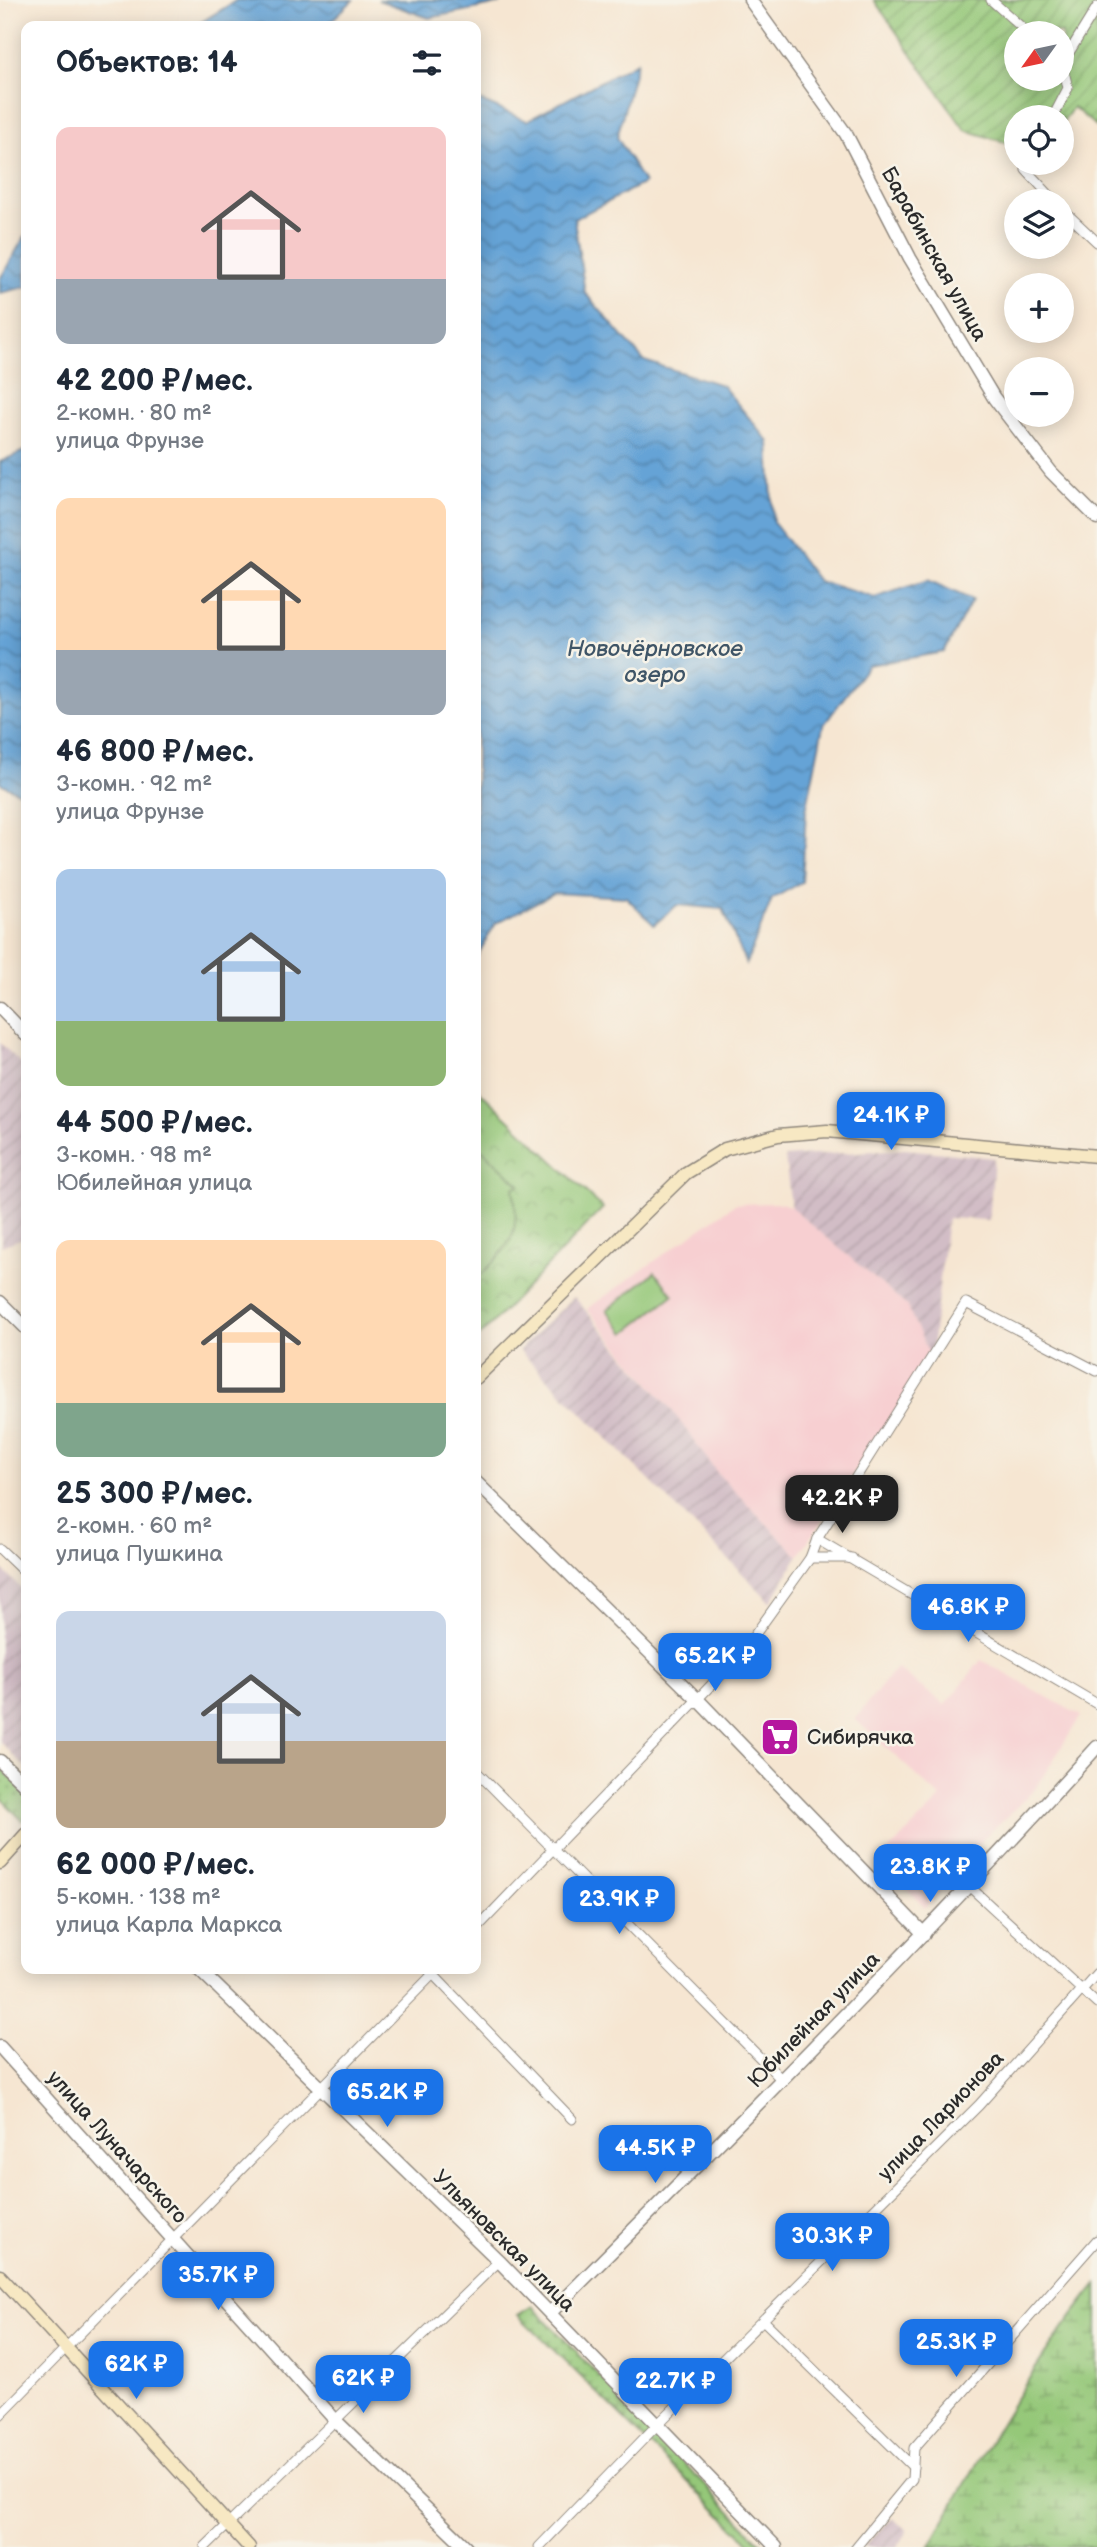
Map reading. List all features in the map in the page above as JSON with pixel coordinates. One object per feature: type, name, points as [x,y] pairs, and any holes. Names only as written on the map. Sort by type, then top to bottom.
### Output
[{"type":"main road","points":[[481,1373],[686,1173],[725,1149],[778,1135],[827,1131],[1097,1156]]},
{"type":"main road","points":[[0,1863],[21,1840]]},
{"type":"main road","points":[[0,2276],[248,2547]]},
{"type":"street","name":"Барабинская улица","points":[[750,0],[846,134],[910,258],[994,398],[1024,441],[1097,518]]},
{"type":"street","points":[[991,0],[1015,21]]},
{"type":"street","points":[[1074,44],[1097,7]]},
{"type":"street","points":[[1030,175],[1042,189]]},
{"type":"street","points":[[1074,220],[1097,242]]},
{"type":"street","points":[[0,1009],[21,1030]]},
{"type":"street","points":[[0,1302],[21,1323]]},
{"type":"street","points":[[481,1924],[741,1654],[810,1558],[817,1539],[966,1303],[1097,1371]]},
{"type":"street","points":[[481,1487],[698,1700],[924,1934]]},
{"type":"street","points":[[817,1539],[854,1558],[1097,1704]]},
{"type":"street","points":[[0,1549],[21,1569]]},
{"type":"street","points":[[810,1558],[854,1558]]},
{"type":"street","name":"Юбилейная улица","points":[[550,2313],[783,2081],[970,1887],[1097,1747]]},
{"type":"street","points":[[0,1760],[21,1781]]},
{"type":"street","points":[[481,1776],[783,2081]]},
{"type":"street","points":[[970,1887],[1097,2004]]},
{"type":"street","name":"улица Ларионова","points":[[540,2547],[658,2424],[979,2105],[1097,1973]]},
{"type":"street","name":"Ульяновская улица","points":[[204,1974],[499,2261],[776,2547]]},
{"type":"street","points":[[0,2415],[322,2089],[429,1974]]},
{"type":"street","points":[[437,1974],[572,2119]]},
{"type":"street","name":"улица Луначарского","points":[[0,2047],[175,2238],[336,2421],[466,2547]]},
{"type":"street","points":[[856,2547],[912,2479],[914,2448],[1097,2240]]},
{"type":"street","points":[[205,2547],[499,2261]]},
{"type":"street","points":[[764,2321],[913,2468]]},
{"type":"shaded area","points":[[0,1043],[21,1063],[21,1239],[1,1246]]},
{"type":"shaded area","points":[[905,1149],[994,1158],[989,1220],[947,1218],[931,1358],[907,1306],[791,1207],[785,1157]]},
{"type":"shaded area","points":[[781,1203],[791,1207],[907,1306],[931,1358],[798,1556],[718,1474],[671,1409],[587,1309],[735,1204]]},
{"type":"shaded area","points":[[574,1297],[671,1409],[718,1474],[798,1556],[771,1602],[519,1350]]},
{"type":"shaded area","points":[[0,1567],[21,1588],[21,1763],[0,1742]]},
{"type":"shaded area","points":[[981,1660],[1081,1716],[1035,1789],[984,1838],[925,1908],[880,1860],[941,1798],[855,1719],[896,1668],[945,1705]]},
{"type":"shaded area","points":[[893,2517],[907,2530],[898,2547],[865,2547]]},
{"type":"green space","points":[[874,0],[1097,0],[1097,127],[1074,105],[1004,105],[1004,142],[965,130]]},
{"type":"green space","points":[[481,1093],[603,1208],[481,1335]]},
{"type":"green space","points":[[481,1149],[520,1185],[513,1188],[516,1216],[512,1236],[482,1274]]},
{"type":"green space","points":[[655,1272],[673,1295],[625,1333],[607,1310]]},
{"type":"green space","points":[[0,1767],[21,1788],[21,1819],[0,1797]]},
{"type":"green space","points":[[1097,2284],[1097,2547],[929,2547],[987,2446],[1050,2346]]},
{"type":"green space","points":[[532,2306],[765,2547],[754,2547],[518,2315]]},
{"type":"water","points":[[237,0],[353,0],[331,21],[203,21]]},
{"type":"water","points":[[378,0],[493,0],[499,4],[429,18]]},
{"type":"water","name":"Новочёрновское озеро","points":[[637,62],[617,137],[644,183],[574,219],[585,293],[644,361],[722,385],[769,442],[773,522],[818,581],[875,598],[928,580],[972,600],[944,652],[868,665],[823,726],[806,811],[802,882],[772,899],[746,964],[723,909],[677,905],[654,925],[626,897],[554,893],[496,923],[481,949],[481,101],[527,121]]},
{"type":"water","points":[[21,243],[21,288],[0,293],[0,279]]},
{"type":"water","points":[[21,452],[21,794],[0,783],[0,462]]},
{"type":"place","name":"Сибирячка","points":[[780,1737]]}]
